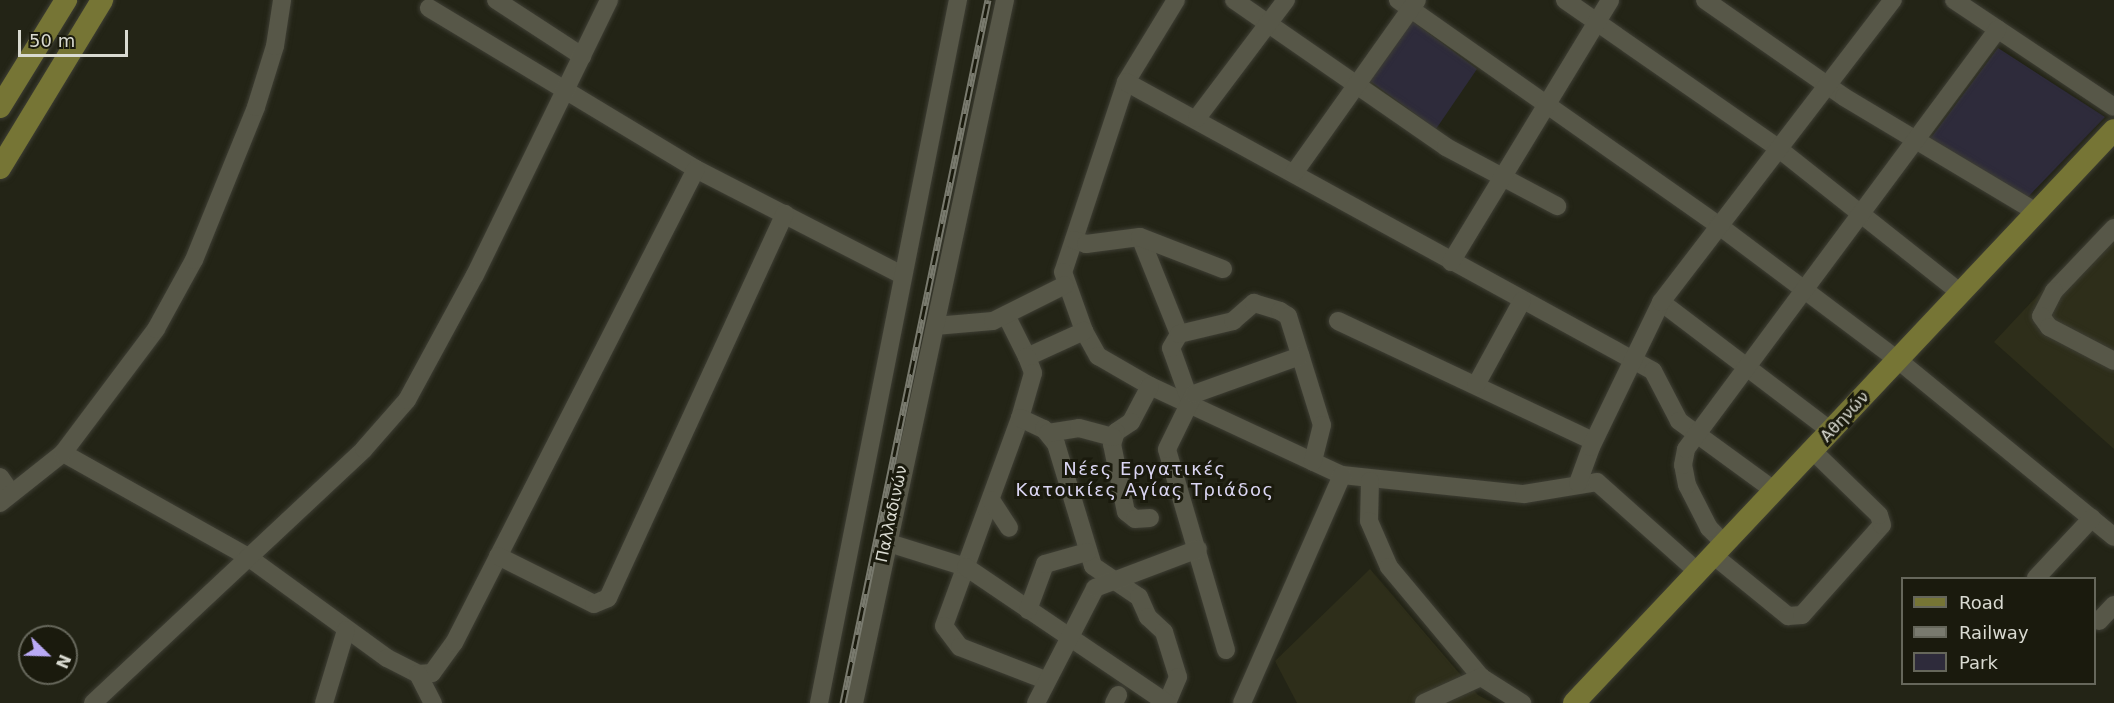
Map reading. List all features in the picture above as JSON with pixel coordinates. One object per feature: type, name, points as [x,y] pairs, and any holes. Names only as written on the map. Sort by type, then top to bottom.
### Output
[{"type":"main road","points":[[0,107],[66,0]]},
{"type":"main road","points":[[0,168],[102,0]]},
{"type":"main road","name":"Αθηνών","points":[[1574,703],[1832,432],[2114,130]]},
{"type":"street","points":[[0,477],[6,498],[63,453],[129,370],[194,260],[256,107],[275,46],[282,0]]},
{"type":"street","points":[[496,0],[582,56]]},
{"type":"street","points":[[93,703],[364,450],[414,389],[566,90],[609,0]]},
{"type":"street","points":[[819,703],[958,0]]},
{"type":"street","name":"Παλλαδινών","points":[[854,703],[886,542],[1005,0]]},
{"type":"street","points":[[1176,0],[1125,82],[1063,272],[1065,285],[1090,346],[1112,367],[1342,475],[1370,481],[1524,494],[1578,483],[1603,486],[1697,572]]},
{"type":"street","points":[[1234,0],[1446,147],[1557,206]]},
{"type":"street","points":[[1197,118],[1286,0]]},
{"type":"street","points":[[1565,0],[1779,149],[1961,293]]},
{"type":"street","points":[[1451,262],[1545,103],[1610,0]]},
{"type":"street","points":[[1705,0],[1828,86],[2036,212]]},
{"type":"street","points":[[1954,0],[2114,107]]},
{"type":"street","points":[[1294,173],[1357,85],[1408,3],[1718,225],[1898,360],[2114,537]]},
{"type":"street","points":[[1578,483],[1593,441],[1661,302],[1718,225],[1828,86],[1885,3]]},
{"type":"street","points":[[429,8],[696,169],[902,275]]},
{"type":"street","points":[[1813,451],[1879,515],[1882,525],[1803,615],[1788,616],[1719,549],[1685,479],[1684,455],[1696,433],[1749,368],[1998,29]]},
{"type":"street","points":[[1125,82],[1197,118],[1451,262],[1658,375],[1672,412],[1696,433],[1775,491]]},
{"type":"street","points":[[418,674],[432,673],[441,665],[696,169]]},
{"type":"street","points":[[498,556],[594,604],[604,603],[785,214]]},
{"type":"street","points":[[2114,228],[2054,291],[2041,316],[2049,327],[2114,361]]},
{"type":"street","points":[[1074,240],[1086,243],[1140,237],[1223,269]]},
{"type":"street","points":[[1140,237],[1179,334]]},
{"type":"street","points":[[935,326],[973,325],[1006,315],[1065,285]]},
{"type":"street","points":[[1476,385],[1522,301]]},
{"type":"street","points":[[1661,302],[1832,432]]},
{"type":"street","points":[[1188,401],[1171,348],[1179,334],[1194,327],[1224,324],[1247,305],[1261,303],[1288,316],[1322,425],[1314,462]]},
{"type":"street","points":[[1006,315],[1033,373],[991,500],[945,618],[948,635],[960,647],[1045,680]]},
{"type":"street","points":[[1338,321],[1593,441]]},
{"type":"street","points":[[1027,357],[1084,331]]},
{"type":"street","points":[[1226,650],[1198,549],[1167,451],[1188,401],[1209,387],[1300,356]]},
{"type":"street","points":[[1113,437],[1131,422],[1150,386]]},
{"type":"street","points":[[886,542],[966,567],[1028,610],[1068,633],[1167,703],[1178,677],[1164,633],[1148,617],[1139,597],[1097,572],[1087,552],[1056,444],[1048,433],[1020,418]]},
{"type":"street","points":[[1048,433],[1079,428],[1113,437]]},
{"type":"street","points":[[1113,437],[1126,512],[1135,519],[1150,518]]},
{"type":"street","points":[[63,453],[248,556],[346,630],[418,674],[434,703]]},
{"type":"street","points":[[1242,703],[1342,475]]},
{"type":"street","points":[[1370,481],[1369,521],[1380,552],[1481,677],[1522,703]]},
{"type":"street","points":[[991,500],[1009,528]]},
{"type":"street","points":[[2038,577],[2092,518]]},
{"type":"street","points":[[1036,703],[1068,633],[1092,590],[1198,549]]},
{"type":"street","points":[[1028,610],[1045,564],[1087,552]]},
{"type":"street","points":[[2099,621],[2114,605]]},
{"type":"street","points":[[324,703],[346,630]]},
{"type":"street","points":[[1424,703],[1481,677]]},
{"type":"shaded area","points":[[2114,214],[2114,449],[1994,342]]},
{"type":"shaded area","points":[[1370,569],[1478,695],[1493,703],[1297,703],[1275,661]]},
{"type":"green space","points":[[1412,21],[1477,69],[1436,129],[1370,81]]},
{"type":"green space","points":[[1998,48],[2105,117],[2027,198],[1930,139]]},
{"type":"railway","points":[[843,703],[988,0]]},
{"type":"district","name":"Νέες Εργατικές Κατοικίες Αγίας Τριάδος","points":[[1145,480]]}]
